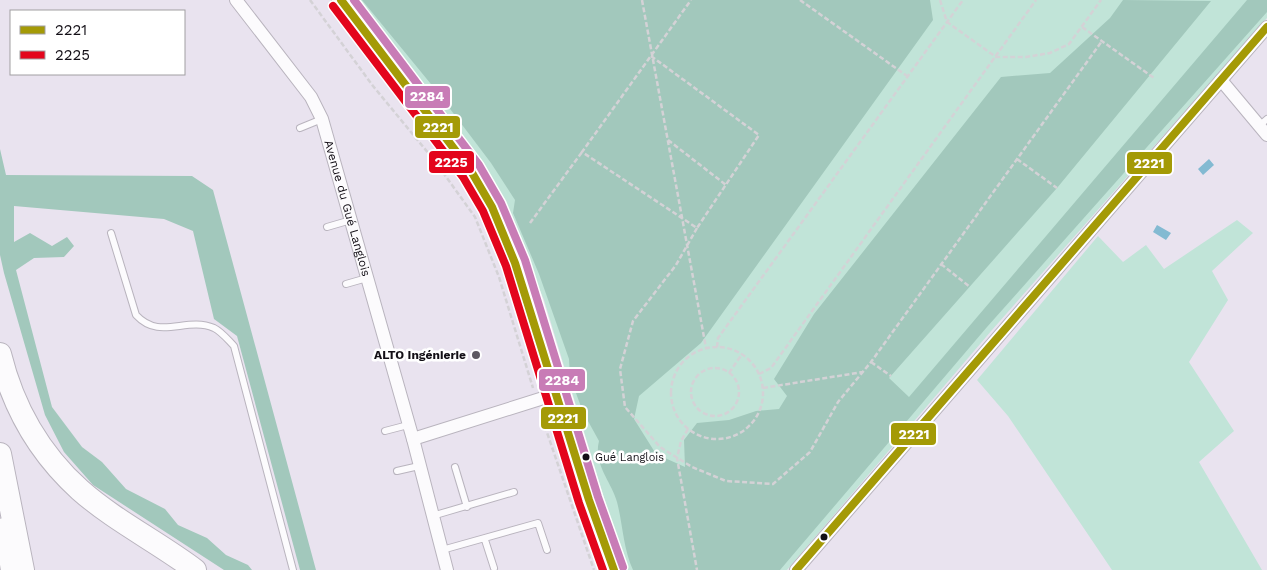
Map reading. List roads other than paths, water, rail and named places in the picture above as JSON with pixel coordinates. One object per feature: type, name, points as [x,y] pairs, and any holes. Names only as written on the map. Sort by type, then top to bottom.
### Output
[{"type":"highway","points":[[0,354],[22,417],[32,434],[57,466],[80,490],[196,570]]},
{"type":"highway","points":[[1,464],[23,570]]},
{"type":"main road","points":[[341,0],[471,171],[492,207],[515,263],[589,500],[614,570]]},
{"type":"main road","points":[[0,504],[11,570]]},
{"type":"street","name":"Avenue du Gué Langlois","points":[[236,0],[310,97],[322,119],[413,439],[447,570]]},
{"type":"street","points":[[796,570],[1267,27]]},
{"type":"street","points":[[1220,80],[1264,127]]},
{"type":"street","points":[[413,439],[556,394]]},
{"type":"lane","points":[[300,128],[322,119]]},
{"type":"lane","points":[[328,227],[351,220]]},
{"type":"lane","points":[[110,233],[136,315],[143,323],[157,328],[198,324],[214,328],[234,346],[293,570]]},
{"type":"lane","points":[[346,284],[366,278]]},
{"type":"lane","points":[[385,431],[408,425]]},
{"type":"lane","points":[[396,471],[419,466]]},
{"type":"lane","points":[[455,467],[467,506]]},
{"type":"lane","points":[[432,516],[514,492]]},
{"type":"lane","points":[[442,550],[485,540],[538,524],[547,550]]},
{"type":"lane","points":[[485,540],[494,568]]},
{"type":"water","points":[[1209,159],[1214,165],[1203,175],[1198,169]]},
{"type":"water","points":[[1157,225],[1171,233],[1166,240],[1153,232]]},
{"type":"place","name":"ALTO Ingénierie","points":[[476,355]]},
{"type":"place","name":"Gué Langlois","points":[[586,457]]}]
